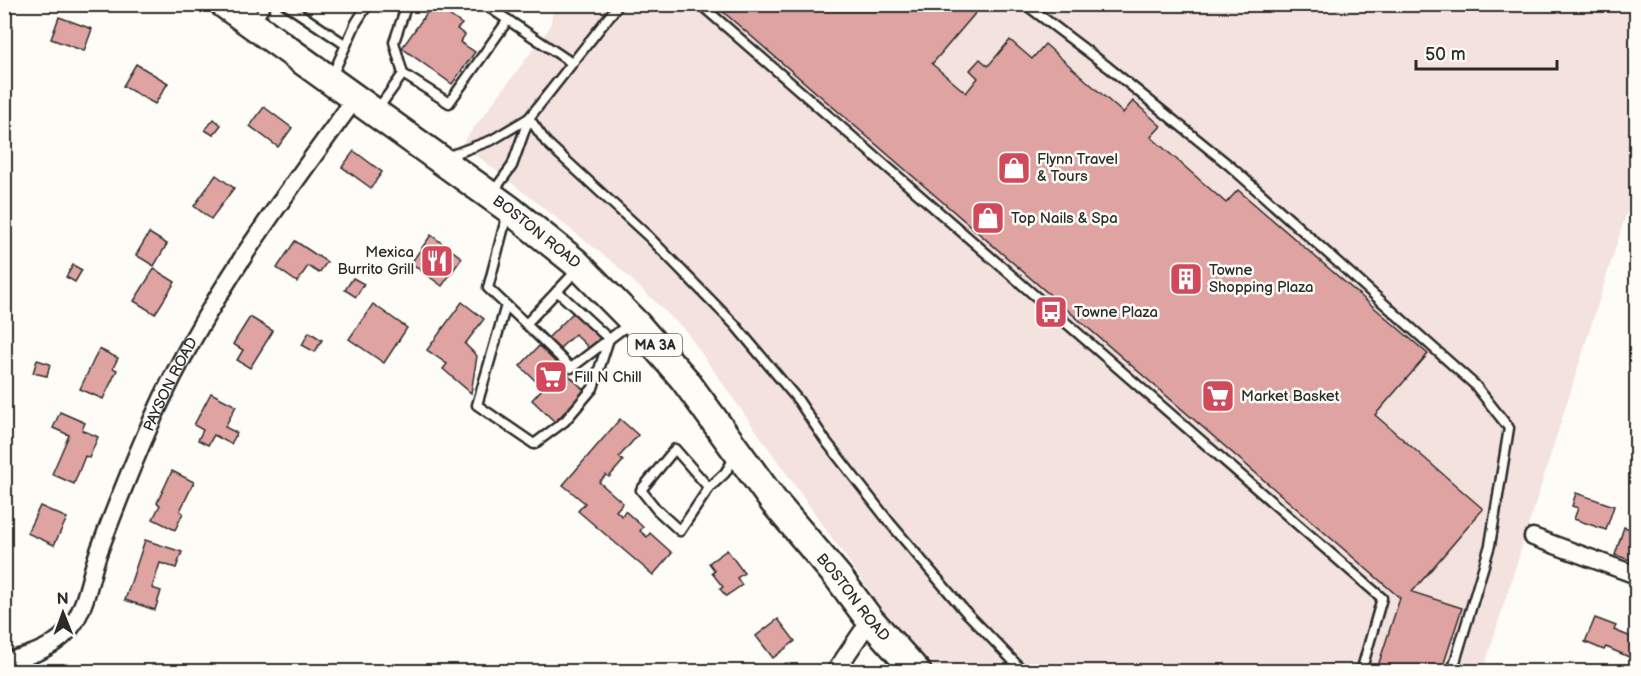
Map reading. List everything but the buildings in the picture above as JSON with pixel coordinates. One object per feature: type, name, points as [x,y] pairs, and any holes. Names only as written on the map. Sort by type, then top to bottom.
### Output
[{"type":"main road","name":"BOSTON ROAD","points":[[224,4],[260,15],[330,81],[500,202],[580,267],[633,321],[684,379],[791,522],[838,577],[870,620],[917,672]]},
{"type":"main road","name":"BOSTON ROAD","points":[[791,522],[818,570],[894,672]]},
{"type":"street","name":"PAYSON ROAD","points":[[4,662],[33,655],[57,641],[73,625],[92,579],[98,554],[154,416],[180,363],[254,242],[297,178],[365,106]]},
{"type":"street","points":[[1533,537],[1636,575]]},
{"type":"street","points":[[834,672],[862,632]]},
{"type":"lane","points":[[285,4],[346,45]]},
{"type":"lane","points":[[330,81],[368,4]]},
{"type":"lane","points":[[407,4],[394,42],[403,74],[449,103],[508,20]]},
{"type":"lane","points":[[484,4],[572,63]]},
{"type":"lane","points":[[619,4],[529,118],[500,202],[488,288],[571,368],[633,321]]},
{"type":"lane","points":[[700,4],[1382,598],[1360,672]]},
{"type":"lane","points":[[1025,4],[1230,166],[1475,385],[1509,428],[1490,545],[1452,672]]},
{"type":"lane","points":[[365,106],[403,74]]},
{"type":"lane","points":[[440,159],[492,140],[529,118]]},
{"type":"lane","points":[[529,118],[546,142],[649,237],[735,325],[798,400],[825,440],[890,523],[964,610],[1024,672]]},
{"type":"lane","points":[[526,324],[580,267]]},
{"type":"lane","points":[[557,291],[609,339]]},
{"type":"lane","points":[[506,305],[477,405],[534,444],[565,421],[593,388],[609,339]]},
{"type":"lane","points":[[709,488],[675,449],[641,490],[657,510],[680,531],[709,488],[725,473],[739,452]]},
{"type":"shaded area","points":[[1620,4],[1636,9],[1636,182],[1483,671],[937,671],[895,627],[685,330],[615,264],[462,144],[550,27],[554,5]]},
{"type":"place","name":"Flynn Travel & Tours","points":[[1014,168]]},
{"type":"place","name":"Top Nails & Spa","points":[[988,218]]},
{"type":"place","name":"Mexica Burrito Grill","points":[[437,261]]},
{"type":"place","name":"Towne Shopping Plaza","points":[[1186,279]]},
{"type":"place","name":"Towne Plaza","points":[[1051,312]]},
{"type":"place","name":"Fill N Chill","points":[[551,377]]},
{"type":"place","name":"Market Basket","points":[[1218,396]]}]
